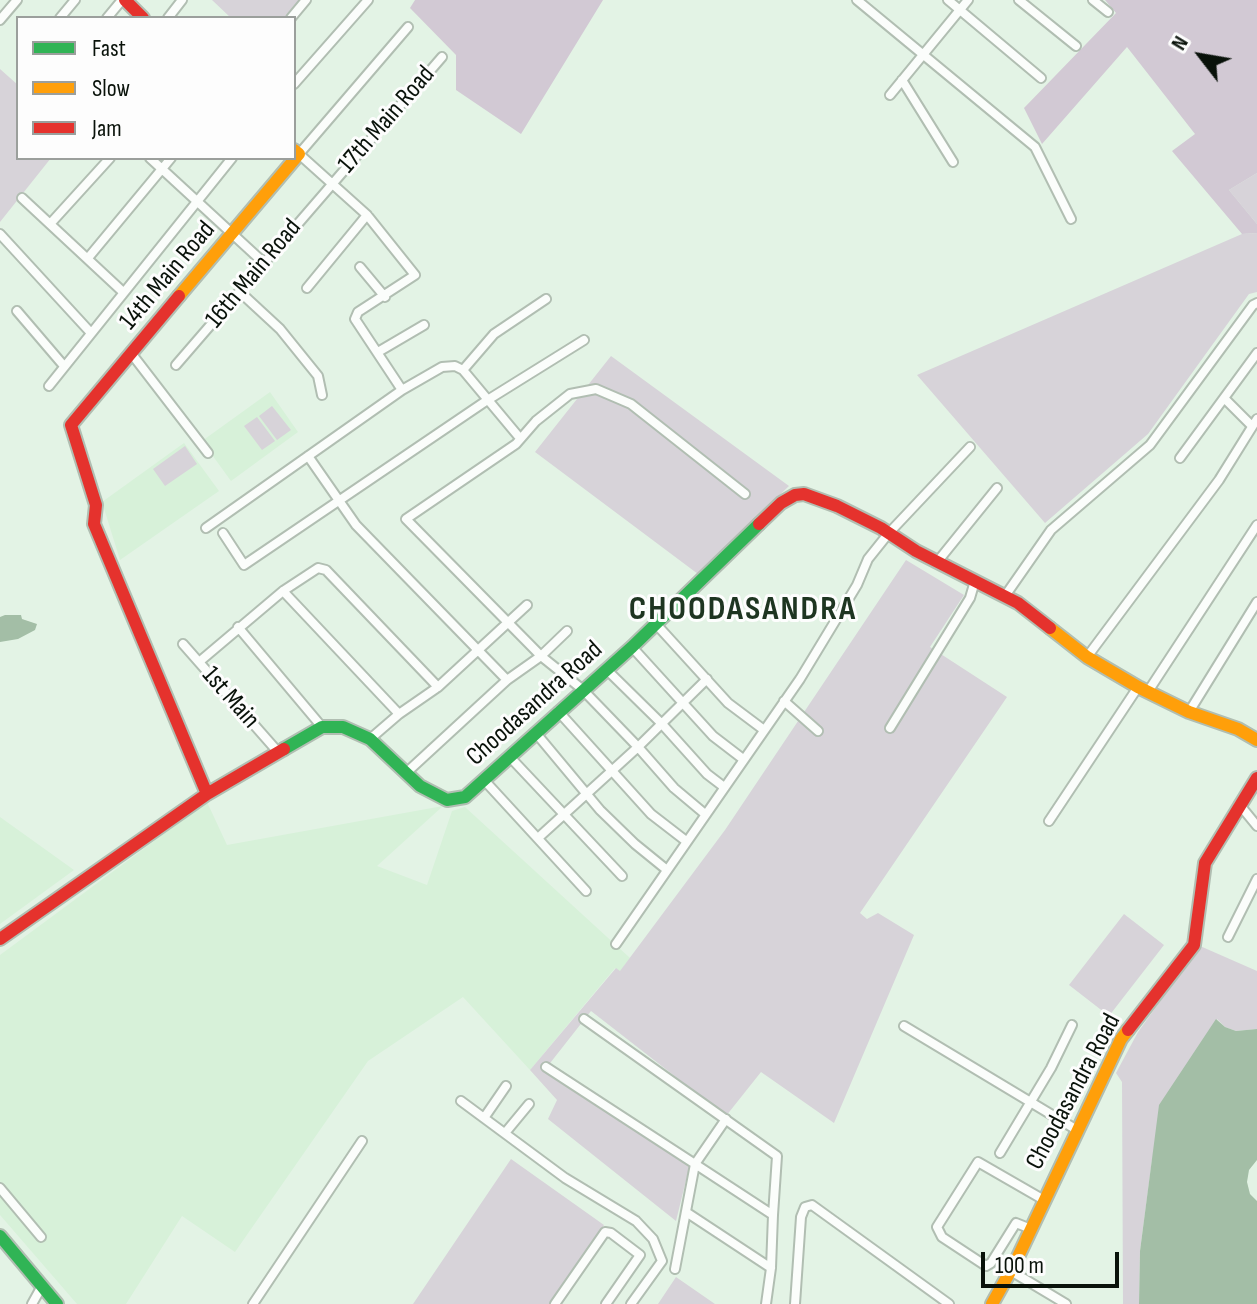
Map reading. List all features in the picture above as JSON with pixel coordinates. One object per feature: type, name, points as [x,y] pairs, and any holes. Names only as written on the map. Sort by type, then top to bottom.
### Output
[{"type":"street","points":[[0,20],[17,0]]},
{"type":"street","points":[[62,16],[75,0]]},
{"type":"street","points":[[109,16],[123,0],[141,16]]},
{"type":"street","points":[[170,16],[182,0]]},
{"type":"street","points":[[293,16],[306,0]]},
{"type":"street","points":[[296,82],[368,0]]},
{"type":"street","points":[[857,0],[1035,147],[1071,219]]},
{"type":"street","points":[[948,0],[1041,78]]},
{"type":"street","points":[[890,95],[968,0]]},
{"type":"street","points":[[1019,0],[1076,46]]},
{"type":"street","points":[[1093,0],[1108,12]]},
{"type":"street","points":[[402,390],[355,319],[358,312],[415,275],[367,215],[296,152],[408,27]]},
{"type":"street","name":"17th Main Road","points":[[331,183],[442,57]]},
{"type":"street","points":[[902,80],[953,162]]},
{"type":"street","points":[[50,224],[108,160]]},
{"type":"street","points":[[152,160],[264,263]]},
{"type":"street","points":[[88,258],[169,160]]},
{"type":"street","points":[[49,386],[230,160]]},
{"type":"street","name":"14th Main Road","points":[[207,794],[94,524],[96,505],[71,425],[290,160]]},
{"type":"street","name":"16th Main Road","points":[[176,365],[331,183]]},
{"type":"street","points":[[22,198],[123,292]]},
{"type":"street","points":[[307,288],[367,215]]},
{"type":"street","points":[[0,234],[91,333]]},
{"type":"street","points":[[360,267],[385,297]]},
{"type":"street","points":[[240,292],[280,329],[318,376],[322,395]]},
{"type":"street","points":[[463,370],[494,334],[546,299]]},
{"type":"street","points":[[1005,596],[1051,530],[1150,445],[1257,303]]},
{"type":"street","points":[[17,311],[64,366]]},
{"type":"street","points":[[378,352],[424,325]]},
{"type":"street","points":[[223,533],[244,565],[486,401],[584,340]]},
{"type":"street","points":[[131,353],[208,453]]},
{"type":"street","points":[[1180,458],[1257,353]]},
{"type":"street","points":[[206,528],[402,390],[442,367],[455,366],[463,370],[519,437]]},
{"type":"street","points":[[705,814],[674,788],[582,689],[541,656],[406,519],[516,444],[519,437],[570,394],[596,389],[631,404],[745,494]]},
{"type":"street","points":[[1087,657],[1219,480],[1255,423],[1224,398]]},
{"type":"street","points":[[616,944],[840,616],[868,559],[970,447]]},
{"type":"street","points":[[308,456],[356,525],[507,680]]},
{"type":"street","points":[[938,561],[997,488]]},
{"type":"street","name":"Choodasandra Road","points":[[322,727],[343,727],[370,739],[420,786],[447,800],[465,797],[632,647],[781,503],[804,494],[881,528],[1018,603],[1087,657],[1143,688],[1189,712],[1238,729],[1257,740]]},
{"type":"street","points":[[1049,821],[1257,525]]},
{"type":"street","points":[[199,662],[283,591],[318,568],[326,570],[438,687]]},
{"type":"street","points":[[890,728],[970,598],[975,581]]},
{"type":"street","points":[[283,591],[399,714]]},
{"type":"street","points":[[1189,712],[1257,602]]},
{"type":"street","points":[[370,739],[438,687],[527,605]]},
{"type":"street","points":[[656,624],[728,703],[764,730]]},
{"type":"street","points":[[0,939],[207,794],[322,727],[238,627]]},
{"type":"street","points":[[406,773],[507,680],[541,656],[567,631]]},
{"type":"street","name":"1st Main","points":[[183,644],[278,752]]},
{"type":"street","points":[[632,647],[713,736],[743,759]]},
{"type":"street","points":[[606,669],[662,724],[693,761],[724,787]]},
{"type":"street","points":[[538,838],[707,679]]},
{"type":"street","points":[[784,701],[818,731]]},
{"type":"street","points":[[558,711],[651,814],[686,841]]},
{"type":"street","points":[[535,732],[635,844],[667,870]]},
{"type":"street","points":[[509,756],[622,876]]},
{"type":"street","name":"Choodasandra Road","points":[[992,1304],[1031,1229],[1039,1198],[1077,1130],[1121,1039],[1194,945],[1205,863],[1257,778]]},
{"type":"street","points":[[484,780],[586,891]]},
{"type":"street","points":[[1239,804],[1257,826]]},
{"type":"street","points":[[1228,937],[1257,879]]},
{"type":"street","points":[[584,1019],[777,1156],[766,1304]]},
{"type":"street","points":[[1000,1153],[1072,1025]]},
{"type":"street","points":[[904,1026],[1077,1130]]},
{"type":"street","points":[[546,1067],[773,1215]]},
{"type":"street","points":[[484,1118],[506,1086]]},
{"type":"street","points":[[461,1101],[565,1178],[636,1221],[653,1239],[662,1261],[631,1304]]},
{"type":"street","points":[[505,1133],[529,1104]]},
{"type":"street","points":[[675,1269],[695,1164],[726,1119]]},
{"type":"street","points":[[253,1304],[362,1141]]},
{"type":"street","points":[[1031,1229],[1016,1223],[986,1266],[942,1237],[937,1227],[978,1162],[1039,1198]]},
{"type":"street","points":[[0,1188],[41,1237]]},
{"type":"street","points":[[795,1304],[801,1217],[805,1207],[812,1205],[949,1304]]},
{"type":"street","points":[[686,1212],[771,1268]]},
{"type":"street","points":[[555,1304],[605,1232],[611,1233],[640,1255],[606,1304]]},
{"type":"street","points":[[0,1236],[57,1304]]},
{"type":"street","points":[[1011,1271],[1066,1304]]},
{"type":"street","points":[[32,1304],[42,1286]]},
{"type":"shaded area","points":[[212,0],[302,0],[289,16],[229,16]]},
{"type":"shaded area","points":[[415,0],[603,0],[521,134],[456,90],[456,55],[410,8]]},
{"type":"shaded area","points":[[1105,0],[1257,0],[1257,173],[1229,190],[1257,224],[1257,233],[1242,234],[1172,151],[1195,134],[1127,47],[1042,144],[1024,108],[1116,13]]},
{"type":"shaded area","points":[[0,69],[16,83],[16,160],[49,160],[0,222]]},
{"type":"shaded area","points":[[1257,173],[1257,224],[1229,190]]},
{"type":"shaded area","points":[[1257,233],[1257,292],[1249,294],[1148,434],[1045,523],[917,375],[1242,234]]},
{"type":"shaded area","points":[[611,356],[789,486],[698,574],[535,452]]},
{"type":"shaded area","points":[[270,392],[298,432],[231,481],[202,441]]},
{"type":"shaded area","points":[[272,406],[291,430],[277,440],[259,416]]},
{"type":"shaded area","points":[[257,417],[275,441],[262,450],[244,426]]},
{"type":"shaded area","points":[[184,443],[219,491],[120,560],[102,502]]},
{"type":"shaded area","points":[[185,446],[197,464],[165,486],[153,469]]},
{"type":"shaded area","points":[[906,560],[964,595],[930,647],[1007,697],[860,913],[867,919],[878,913],[914,935],[834,1123],[761,1072],[726,1116],[591,1011],[547,1067],[690,1164],[676,1221],[548,1119],[557,1100],[530,1070],[616,968],[620,971],[725,830]]},
{"type":"shaded area","points":[[21,615],[22,619],[37,624],[35,630],[18,639],[0,642],[0,617]]},
{"type":"shaded area","points":[[207,802],[227,845],[443,806],[377,866],[427,885],[452,811],[465,807],[630,958],[620,972],[615,968],[530,1070],[463,997],[368,1061],[235,1252],[182,1216],[126,1304],[77,1304],[0,1215],[0,955]]},
{"type":"shaded area","points":[[0,817],[74,870],[0,924]]},
{"type":"shaded area","points":[[1124,914],[1164,945],[1109,1016],[1069,985]]},
{"type":"shaded area","points":[[1200,946],[1257,971],[1257,1029],[1236,1031],[1225,1027],[1217,1019],[1152,1160],[1140,1251],[1139,1304],[1123,1304],[1122,1082],[1116,1073],[1138,1032]]},
{"type":"shaded area","points":[[1216,1019],[1236,1031],[1257,1029],[1257,1160],[1249,1170],[1247,1182],[1250,1194],[1257,1201],[1257,1304],[1139,1304],[1140,1251],[1159,1105]]},
{"type":"shaded area","points":[[511,1159],[604,1225],[551,1304],[413,1304]]},
{"type":"shaded area","points":[[676,1277],[715,1304],[658,1304]]},
{"type":"traffic: fast","points":[[284,749],[322,727],[343,727],[370,739],[420,786],[447,800],[465,797],[632,647],[759,524]]},
{"type":"traffic: fast","points":[[0,1236],[57,1304]]},
{"type":"traffic: slow","points":[[296,152],[299,154],[296,158]]},
{"type":"traffic: slow","points":[[179,296],[294,160]]},
{"type":"traffic: slow","points":[[1050,628],[1087,657],[1138,687],[1257,740]]},
{"type":"traffic: slow","points":[[992,1304],[1128,1030]]},
{"type":"traffic: jam","points":[[125,0],[141,16]]},
{"type":"traffic: jam","points":[[179,296],[71,425],[96,505],[94,524],[207,794]]},
{"type":"traffic: jam","points":[[759,524],[781,503],[804,494],[881,528],[916,551],[1018,603],[1050,628]]},
{"type":"traffic: jam","points":[[0,939],[207,794],[284,749]]},
{"type":"traffic: jam","points":[[1128,1030],[1194,945],[1205,863],[1257,778]]},
{"type":"district","name":"CHOODASANDRA","points":[[743,610]]}]
